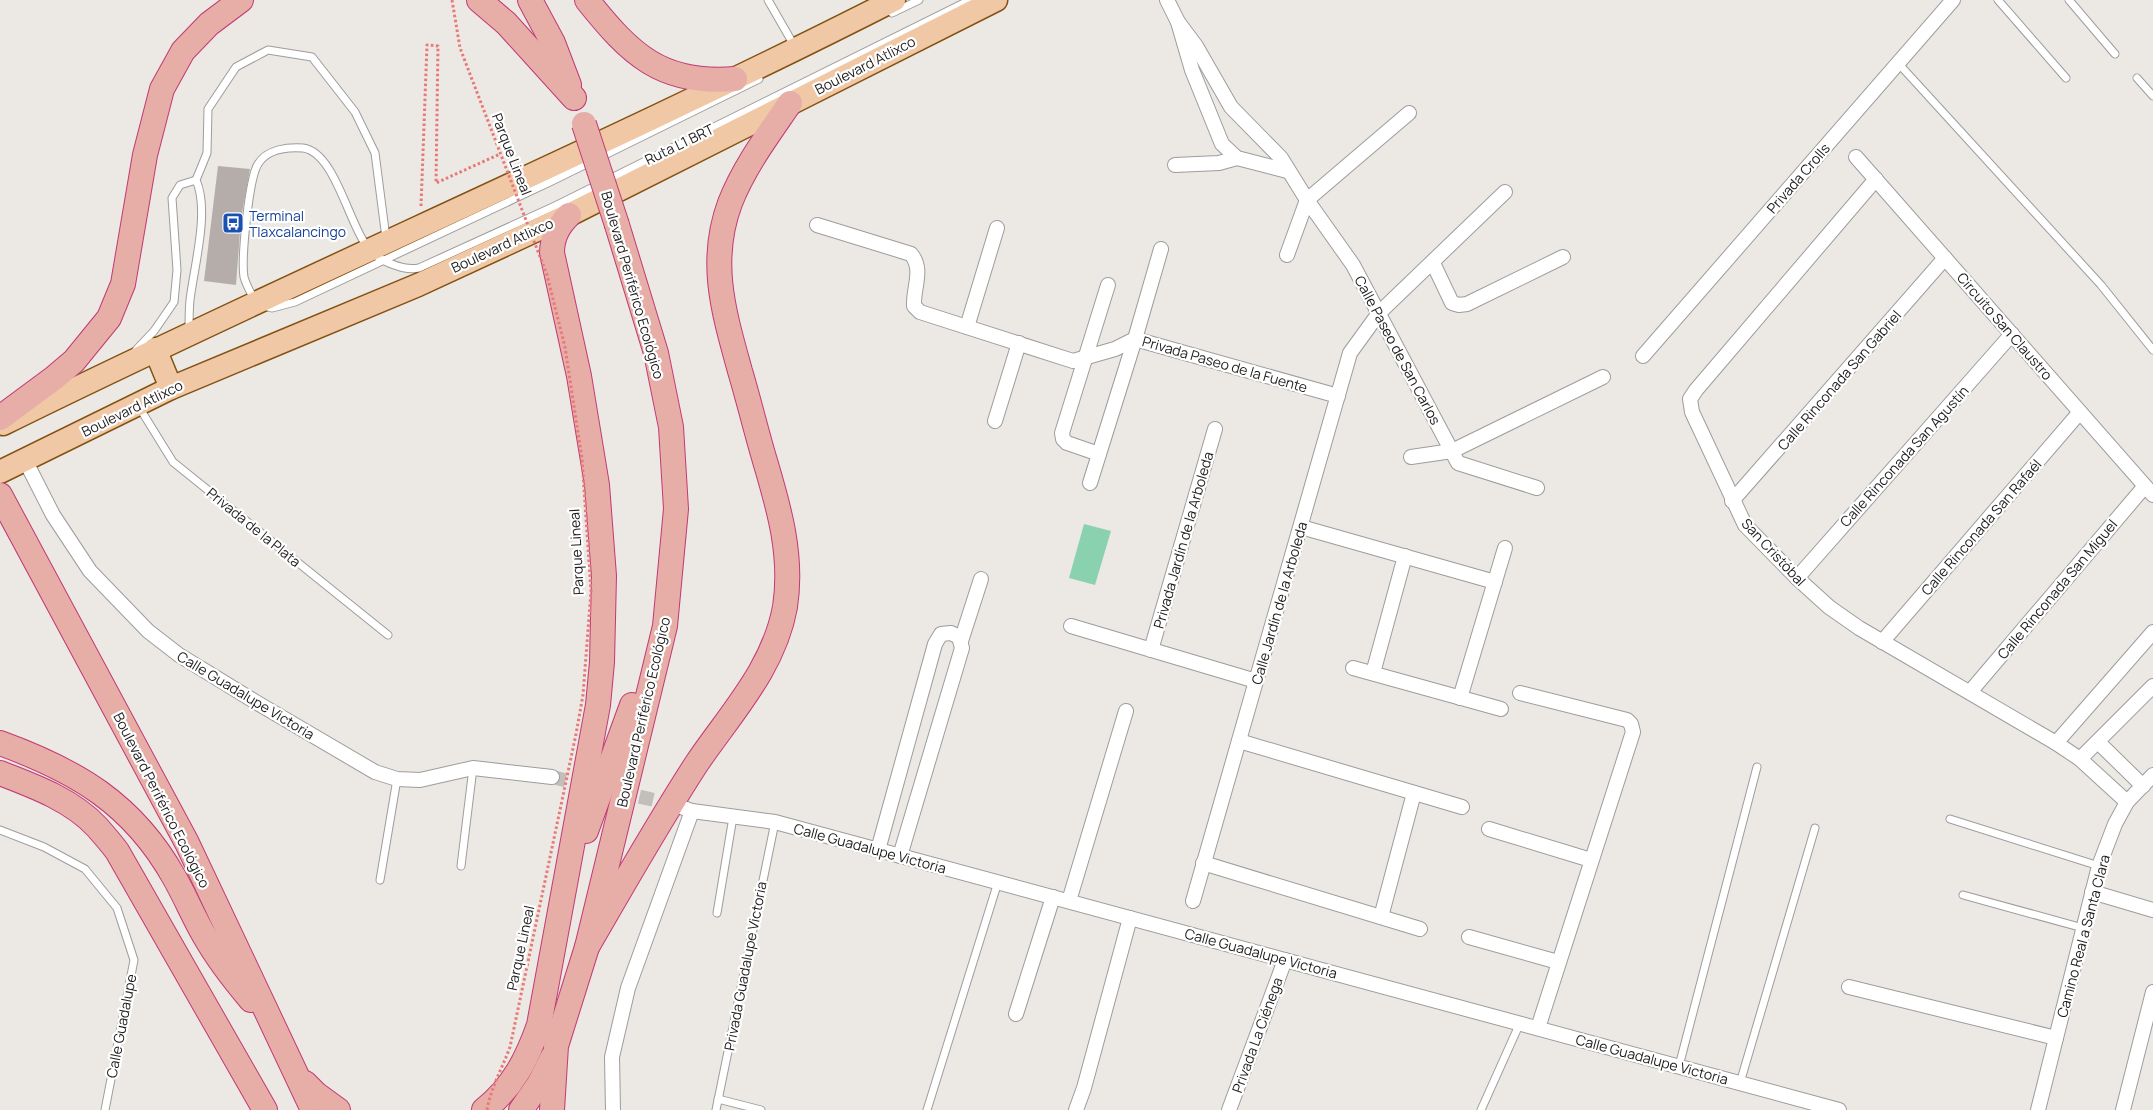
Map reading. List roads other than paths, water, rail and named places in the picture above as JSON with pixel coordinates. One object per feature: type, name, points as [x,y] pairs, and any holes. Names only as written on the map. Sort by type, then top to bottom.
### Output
[{"type":"highway","points":[[0,418],[74,361],[109,318],[123,284],[145,155],[162,89],[183,51],[209,24],[242,0]]},
{"type":"highway","points":[[479,0],[506,23],[574,98]]},
{"type":"highway","name":"Boulevard Periférico Ecológico","points":[[530,0],[553,44],[584,124],[656,353],[671,427],[676,509],[665,626],[587,947],[556,1046],[552,1110]]},
{"type":"highway","points":[[587,0],[620,40],[655,66],[699,80],[735,79]]},
{"type":"highway","points":[[587,947],[692,772],[755,682],[774,646],[785,608],[788,568],[783,530],[773,486],[722,306],[719,272],[721,238],[727,212],[736,188],[758,150],[790,103]]},
{"type":"highway","points":[[486,1110],[514,1079],[531,1046],[539,1025],[598,705],[604,619],[602,530],[596,476],[579,376],[552,260],[554,238],[562,221],[569,215]]},
{"type":"highway","name":"Boulevard Periférico Ecológico","points":[[0,495],[187,843],[313,1110]]},
{"type":"highway","points":[[566,884],[641,681],[665,626]]},
{"type":"highway","points":[[0,743],[37,757],[74,775],[116,805],[134,822],[163,859],[217,956],[250,999],[269,1018]]},
{"type":"highway","points":[[0,773],[44,790],[62,800],[97,826],[117,851],[264,1110]]},
{"type":"highway","points":[[521,1110],[539,1084],[556,1046]]},
{"type":"highway","points":[[290,1064],[316,1094],[338,1110]]},
{"type":"main road","name":"Boulevard Atlixco","points":[[0,472],[171,388],[418,284],[569,215],[642,180],[790,103],[996,0]]},
{"type":"main road","points":[[0,425],[155,349],[380,250],[428,222],[735,79],[883,6]]},
{"type":"main road","points":[[155,349],[171,388]]},
{"type":"street","name":"Calle Paseo de San Carlos","points":[[1166,0],[1178,22],[1196,46],[1231,107],[1281,158],[1287,171],[1353,265],[1458,464],[1537,488]]},
{"type":"street","name":"Privada Crolls","points":[[1643,356],[1953,0]]},
{"type":"street","name":"Calle Paseo de San Carlos","points":[[1178,22],[1192,70],[1217,136],[1222,144],[1237,158]]},
{"type":"street","points":[[1287,255],[1307,200],[1409,113]]},
{"type":"street","name":"Circuito San Claustro","points":[[1856,157],[2149,490]]},
{"type":"street","points":[[1175,165],[1218,163],[1237,158],[1287,171]]},
{"type":"street","name":"San Cristóbal","points":[[1876,179],[1696,390],[1690,399],[1692,412],[1732,501],[1745,525],[1797,578],[1829,607],[1882,642],[2056,743],[2080,759],[2127,802]]},
{"type":"street","name":"Calle Jardín de la Arboleda","points":[[1193,900],[1302,527],[1350,353],[1379,313],[1505,192]]},
{"type":"street","name":"Privada Paseo de la Fuente","points":[[817,225],[911,254],[916,260],[919,272],[913,297],[914,306],[920,312],[1073,360],[1124,345],[1136,339],[1338,396]]},
{"type":"street","points":[[967,327],[997,228]]},
{"type":"street","points":[[1090,483],[1136,339],[1161,248]]},
{"type":"street","points":[[1432,263],[1452,303],[1459,305],[1467,304],[1563,257]]},
{"type":"street","name":"Calle Rinconada San Gabriel","points":[[1732,501],[1945,258]]},
{"type":"street","points":[[1099,454],[1067,443],[1062,439],[1062,433],[1108,285]]},
{"type":"street","name":"Calle Rinconada San Agustín","points":[[1797,578],[2012,334]]},
{"type":"street","points":[[994,421],[1019,343]]},
{"type":"street","points":[[1412,457],[1452,451],[1603,377]]},
{"type":"street","name":"Calle Rinconada San Rafaél","points":[[1882,642],[2080,412]]},
{"type":"street","name":"Privada Jardín de la Arboleda","points":[[1150,650],[1215,429]]},
{"type":"street","name":"Calle Guadalupe Victoria","points":[[25,460],[54,514],[90,571],[148,631],[179,655],[254,701],[375,772],[397,779],[420,780],[473,768],[552,777]]},
{"type":"street","name":"Calle Rinconada San Miguel","points":[[1970,692],[2149,490]]},
{"type":"street","points":[[1302,527],[1494,582]]},
{"type":"street","points":[[1460,698],[1505,548]]},
{"type":"street","points":[[1373,674],[1405,556]]},
{"type":"street","points":[[900,856],[962,648],[961,641],[981,579]]},
{"type":"street","points":[[1071,626],[1256,681]]},
{"type":"street","points":[[2056,743],[2153,632]]},
{"type":"street","points":[[878,850],[935,644],[941,634],[950,633],[959,637],[961,641]]},
{"type":"street","points":[[1354,668],[1501,709]]},
{"type":"street","points":[[2080,759],[2153,686]]},
{"type":"street","points":[[1520,693],[1627,720],[1631,724],[1632,732],[1538,1028]]},
{"type":"street","points":[[1069,901],[1126,711]]},
{"type":"street","points":[[1239,741],[1462,807]]},
{"type":"street","points":[[2098,742],[2142,786]]},
{"type":"street","name":"Camino Real a Santa Clara","points":[[2038,1110],[2100,866],[2115,824],[2127,802],[2153,776]]},
{"type":"street","points":[[1381,917],[1414,793]]},
{"type":"street","name":"Calle Guadalupe Victoria","points":[[613,1110],[612,1057],[628,988],[687,809],[775,822],[1839,1110]]},
{"type":"street","points":[[1489,829],[1591,860]]},
{"type":"street","points":[[1203,863],[1420,929]]},
{"type":"street","points":[[2092,892],[2153,910]]},
{"type":"street","points":[[1016,1014],[1053,897]]},
{"type":"street","points":[[1076,1110],[1084,1088],[1130,918]]},
{"type":"street","points":[[1469,937],[1558,962]]},
{"type":"street","name":"Privada La Ciénega","points":[[1229,1110],[1285,960]]},
{"type":"street","points":[[1848,987],[2056,1038]]},
{"type":"street","points":[[2123,1110],[2150,1015],[2153,992]]},
{"type":"lane","points":[[768,0],[796,49]]},
{"type":"lane","points":[[883,6],[919,0]]},
{"type":"lane","name":"Ruta L1 BRT","points":[[380,250],[406,268],[414,269],[425,266],[554,206],[970,0]]},
{"type":"lane","points":[[1998,0],[2066,78]]},
{"type":"lane","points":[[2069,0],[2115,54]]},
{"type":"lane","points":[[189,334],[190,302],[201,219],[200,189],[196,180],[207,153],[208,109],[236,67],[268,50],[312,57],[355,112],[375,152],[380,250]]},
{"type":"lane","points":[[1898,63],[2101,285],[2153,350]]},
{"type":"lane","name":"Ruta L1 BRT","points":[[380,250],[633,142],[764,77]]},
{"type":"lane","points":[[2137,78],[2153,96]]},
{"type":"lane","points":[[257,304],[244,276],[247,220],[258,164],[273,151],[284,148],[304,148],[324,162],[334,177],[362,239],[380,250]]},
{"type":"lane","points":[[122,365],[154,331],[174,302],[177,270],[172,198],[180,184],[196,180]]},
{"type":"lane","name":"Privada de la Plata","points":[[138,404],[173,462],[388,635]]},
{"type":"lane","points":[[1679,1066],[1757,767]]},
{"type":"lane","points":[[461,866],[473,768]]},
{"type":"lane","points":[[380,880],[397,779]]},
{"type":"lane","points":[[717,913],[734,817]]},
{"type":"lane","points":[[1950,819],[2100,866]]},
{"type":"lane","name":"Privada Guadalupe Victoria","points":[[716,1110],[775,822]]},
{"type":"lane","points":[[1740,1083],[1815,828]]},
{"type":"lane","name":"Calle Guadalupe","points":[[0,830],[44,846],[85,869],[117,908],[134,960],[105,1110]]},
{"type":"lane","points":[[926,1110],[998,882]]},
{"type":"lane","points":[[1964,895],[2083,928]]},
{"type":"lane","points":[[1481,1110],[1520,1023]]},
{"type":"lane","points":[[718,1099],[761,1110]]},
{"type":"tunnel","points":[[552,777],[590,786]]},
{"type":"tunnel","points":[[619,792],[676,805]]},
{"type":"place","name":"Terminal Tlaxcalancingo","points":[[233,223]]}]
